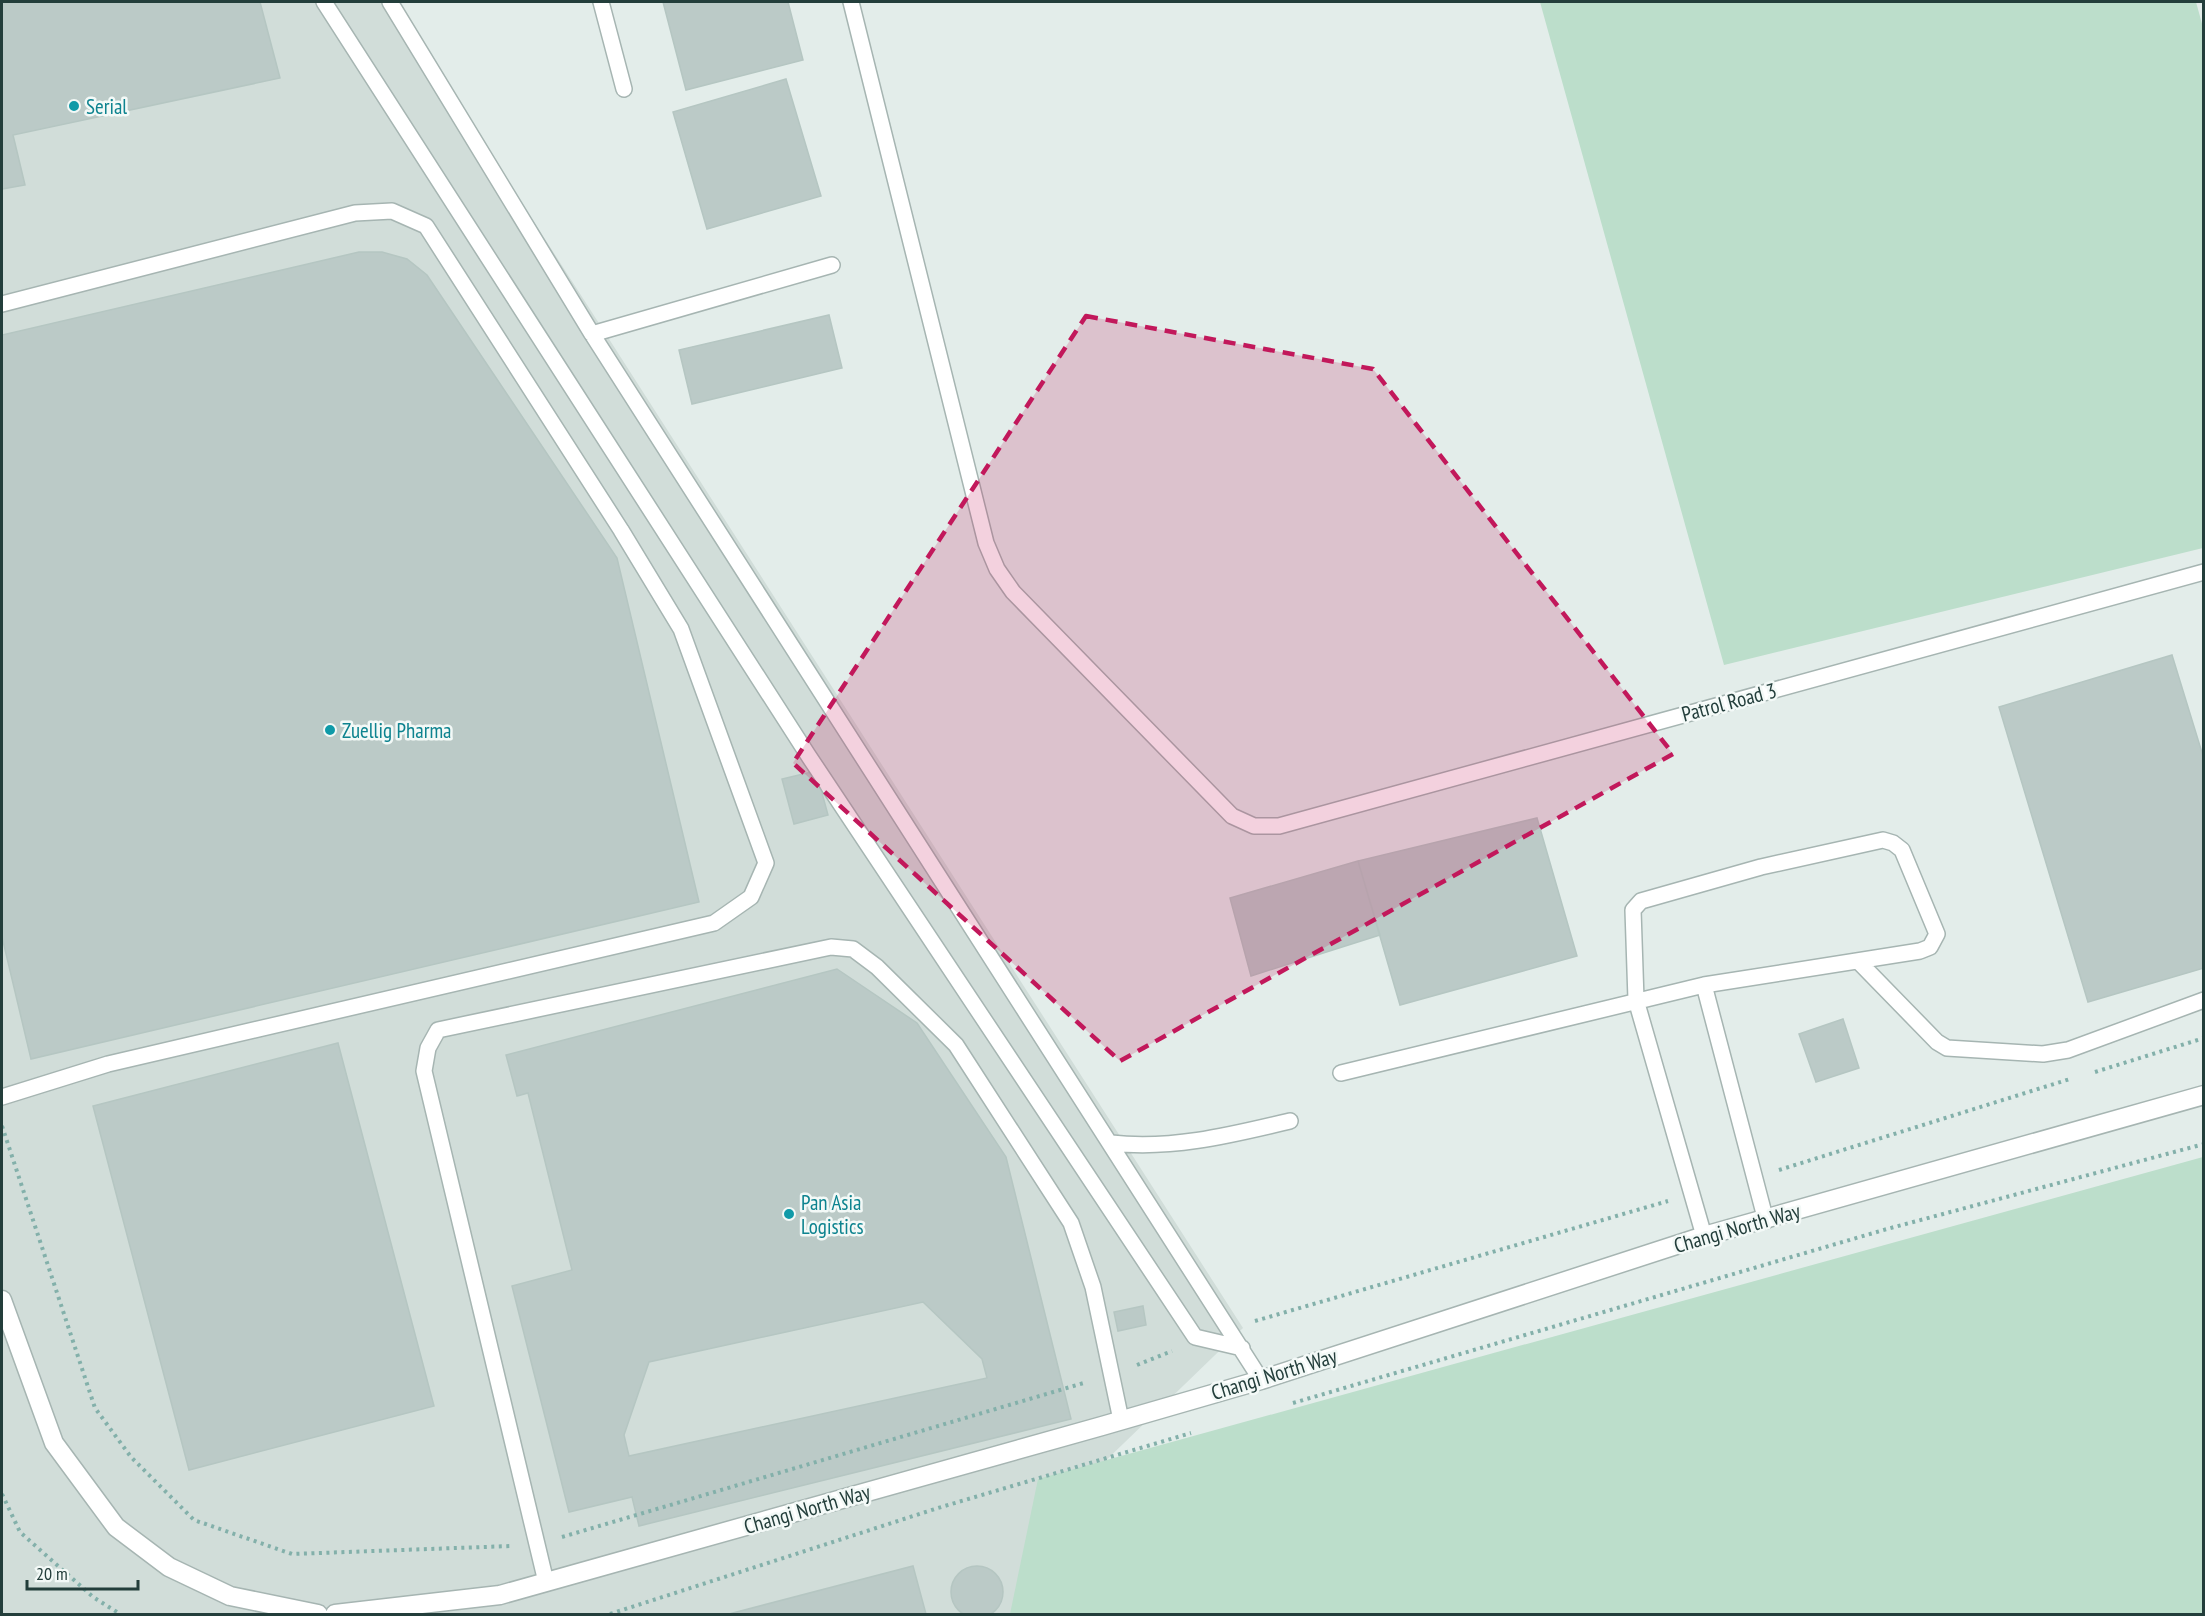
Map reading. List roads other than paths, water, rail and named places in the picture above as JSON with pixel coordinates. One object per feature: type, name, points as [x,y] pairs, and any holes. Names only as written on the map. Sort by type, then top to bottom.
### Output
[{"type":"street","name":"Changi North Way","points":[[335,1614],[500,1595],[1261,1380],[1704,1236],[1766,1221],[2115,1118],[2204,1095]]},
{"type":"street","points":[[2,1300],[54,1443],[116,1527],[169,1567],[230,1596],[318,1614]]},
{"type":"lane","points":[[324,2],[808,755],[1195,1337],[1242,1348]]},
{"type":"lane","points":[[390,2],[592,334],[1261,1380]]},
{"type":"lane","points":[[601,2],[624,89]]},
{"type":"lane","name":"Patrol Road 3","points":[[850,2],[984,531],[997,569],[1012,592],[1232,816],[1254,826],[1279,826],[2204,572]]},
{"type":"lane","points":[[2,304],[355,213],[392,211],[426,226],[621,530],[681,629],[766,863],[751,897],[714,923],[108,1064],[2,1097]]},
{"type":"lane","points":[[592,334],[832,265]]},
{"type":"lane","points":[[1341,1073],[1636,1000],[1704,985],[1920,951],[1930,946],[1937,934],[1902,850],[1893,843],[1883,840],[1761,867],[1641,901],[1633,910],[1636,1000],[1704,1236]]},
{"type":"lane","points":[[546,1582],[424,1071],[428,1048],[438,1030],[831,947],[853,949],[877,967],[956,1045],[1071,1223],[1093,1287],[1121,1420]]},
{"type":"lane","points":[[1858,961],[1937,1042],[1947,1048],[2043,1054],[2068,1050],[2204,1000]]},
{"type":"lane","points":[[1704,985],[1766,1221]]},
{"type":"lane","points":[[1111,1143],[1137,1145],[1201,1142],[1290,1121]]},
{"type":"place","name":"Serial","points":[[74,106]]},
{"type":"place","name":"Zuellig Pharma","points":[[330,730]]},
{"type":"place","name":"Pan Asia Logistics","points":[[789,1214]]}]
